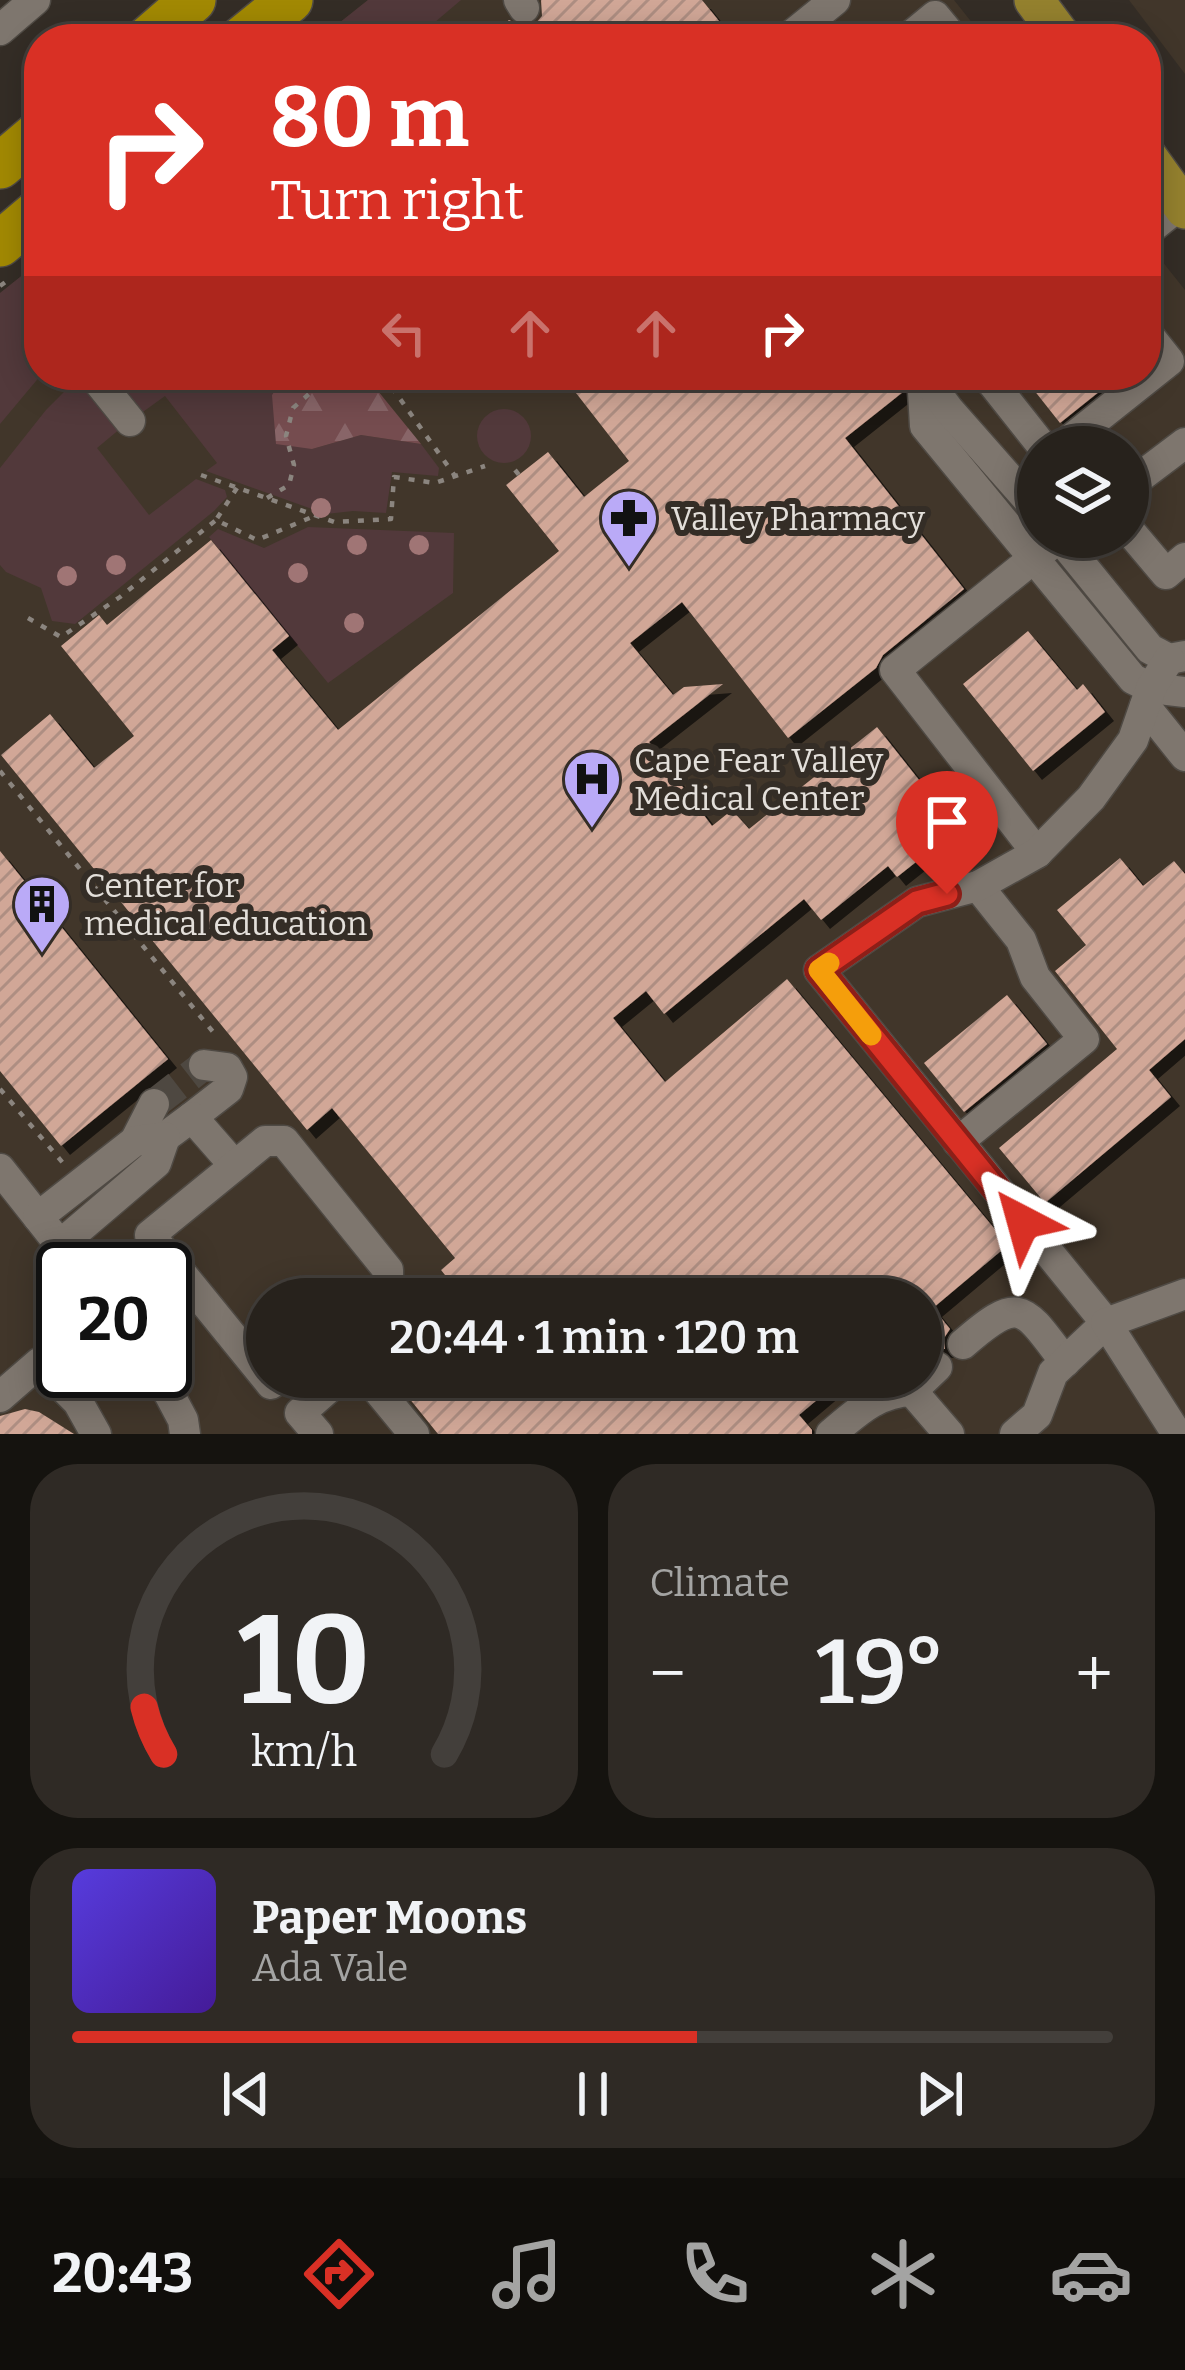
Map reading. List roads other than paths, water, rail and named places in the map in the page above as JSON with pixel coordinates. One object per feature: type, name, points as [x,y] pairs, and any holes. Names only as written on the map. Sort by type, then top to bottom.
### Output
[{"type":"highway","points":[[165,24],[193,0]]},
{"type":"highway","points":[[0,166],[24,146]]},
{"type":"highway","points":[[0,244],[24,224]]},
{"type":"main road","points":[[1161,176],[1183,206]]},
{"type":"street","points":[[0,30],[35,0]]},
{"type":"street","points":[[805,24],[835,0]]},
{"type":"street","points":[[105,390],[130,421]]},
{"type":"street","points":[[923,390],[925,426],[1017,538]]},
{"type":"street","points":[[934,390],[1017,487]]},
{"type":"street","points":[[998,390],[1026,426]]},
{"type":"street","points":[[1087,426],[1133,390]]},
{"type":"street","points":[[1149,470],[1185,443]]},
{"type":"street","points":[[1149,554],[1166,574],[1185,558]]},
{"type":"street","points":[[1037,853],[895,670],[1033,558],[1148,697],[1185,756]]},
{"type":"street","points":[[1077,558],[1150,649],[1177,657],[1148,697],[1133,740],[1091,798],[1037,853],[978,886],[917,902],[819,970],[1106,1323],[1177,1434]]},
{"type":"street","points":[[1148,697],[1185,692]]},
{"type":"street","points":[[958,1142],[1084,1039],[1035,977],[1021,940],[978,886]]},
{"type":"street","points":[[38,1217],[150,1139],[192,1118],[227,1089],[232,1077],[227,1068],[204,1064]]},
{"type":"street","points":[[83,1242],[156,1163],[150,1139],[154,1103]]},
{"type":"street","points":[[192,1118],[234,1165]]},
{"type":"street","points":[[246,1352],[150,1235],[265,1142],[284,1141],[388,1270],[388,1278]]},
{"type":"street","points":[[1,1173],[57,1242]]},
{"type":"street","points":[[1034,1428],[1053,1373],[1106,1323],[1185,1294]]},
{"type":"street","points":[[963,1344],[1004,1312],[1018,1313],[1039,1327],[1065,1362]]},
{"type":"street","points":[[0,1397],[36,1366]]},
{"type":"street","points":[[83,1398],[96,1434]]},
{"type":"street","points":[[171,1398],[185,1434]]},
{"type":"street","points":[[316,1398],[300,1412],[317,1434]]},
{"type":"street","points":[[385,1398],[414,1434]]},
{"type":"street","points":[[831,1434],[877,1398]]},
{"type":"street","points":[[917,1398],[941,1431]]},
{"type":"tunnel","points":[[154,1104],[204,1065]]},
{"type":"place","name":"Valley Pharmacy","points":[[629,569]]},
{"type":"place","name":"Cape Fear Valley Medical Center","points":[[592,830]]},
{"type":"place","name":"Center for medical education","points":[[42,955]]}]
